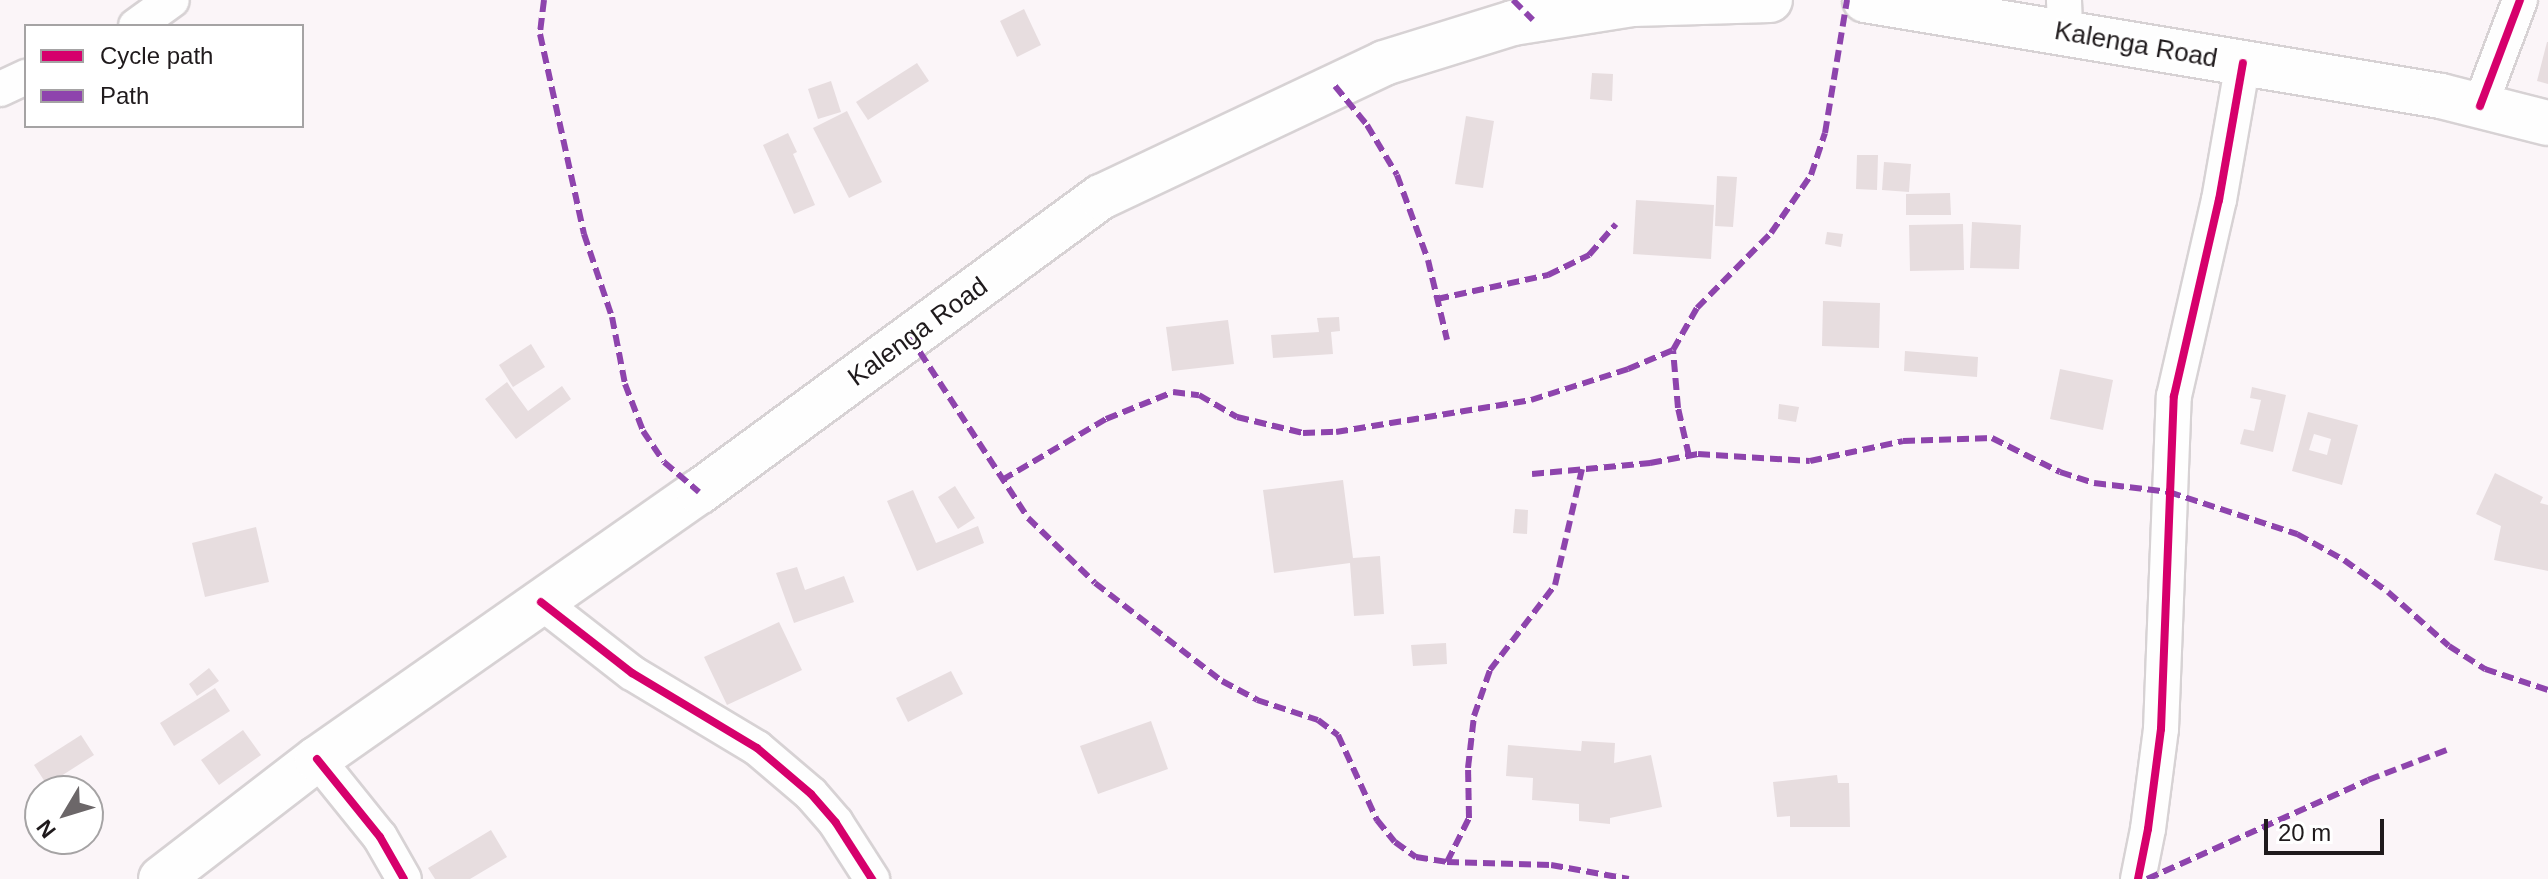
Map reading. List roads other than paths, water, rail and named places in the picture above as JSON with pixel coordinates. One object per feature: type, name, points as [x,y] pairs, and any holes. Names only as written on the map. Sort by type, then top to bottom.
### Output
[{"type":"main road","name":"Kalenga Road","points":[[161,879],[317,759],[699,492],[1101,197],[1384,63],[1513,23],[1633,4],[1770,0]]},
{"type":"main road","name":"Kalenga Road","points":[[1865,0],[2064,17],[2243,63],[2480,106],[2548,123]]},
{"type":"street","points":[[139,24],[172,0]]},
{"type":"street","points":[[2480,106],[2520,0]]},
{"type":"street","points":[[2138,879],[2161,729],[2174,396],[2219,200],[2243,63]]},
{"type":"street","points":[[0,89],[24,78]]},
{"type":"street","points":[[541,602],[632,673],[757,748],[811,794],[836,823],[872,879]]},
{"type":"street","points":[[317,759],[380,837],[404,879]]}]
